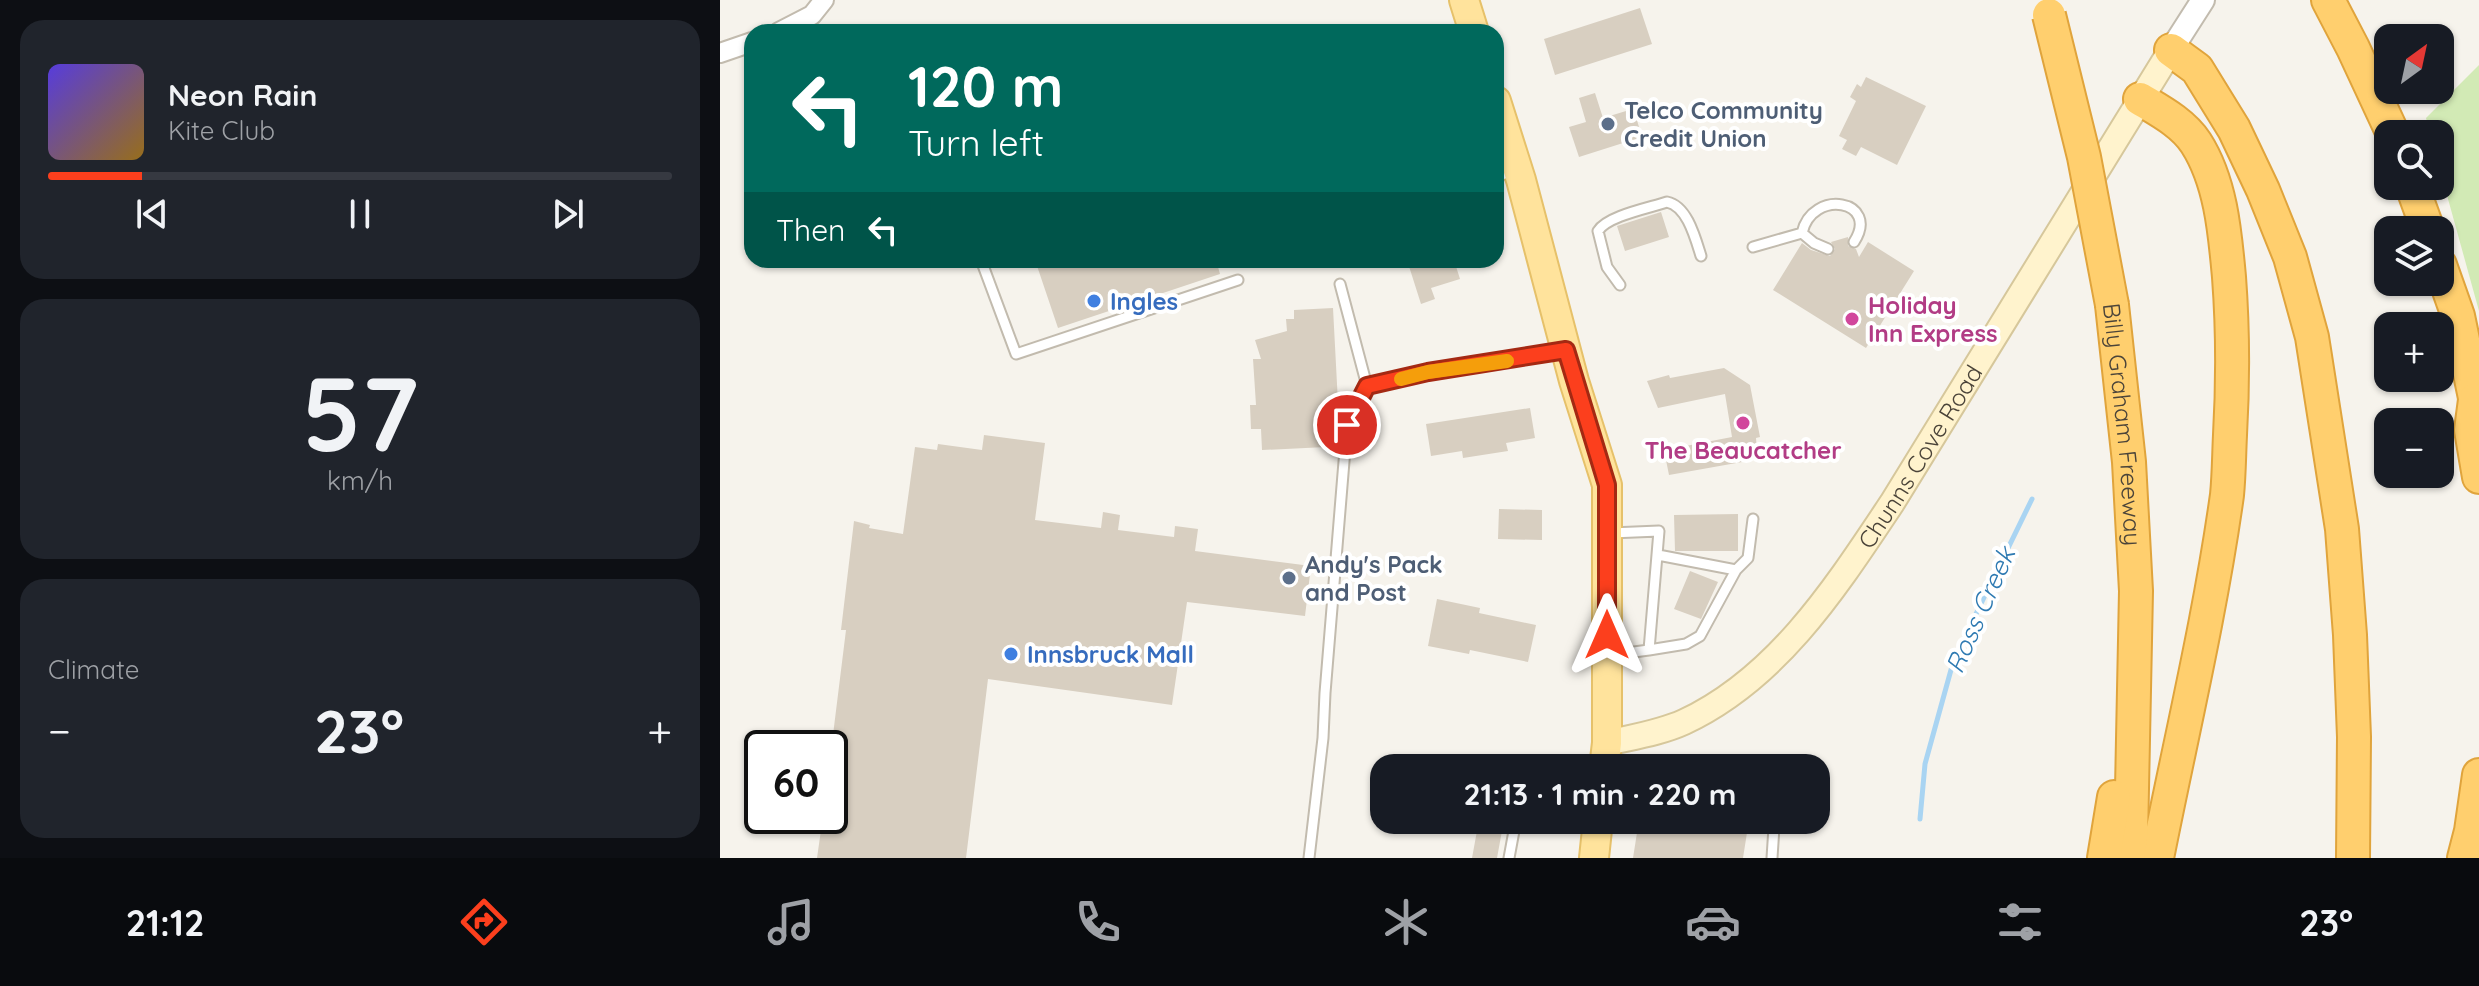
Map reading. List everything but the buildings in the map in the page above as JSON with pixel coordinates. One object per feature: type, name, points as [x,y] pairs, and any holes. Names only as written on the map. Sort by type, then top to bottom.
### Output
[{"type":"highway","points":[[2328,0],[2386,120]]},
{"type":"highway","name":"Billy Graham Freeway","points":[[2046,8],[2084,157],[2112,305],[2134,526],[2136,591],[2128,858]]},
{"type":"highway","points":[[2171,50],[2197,69],[2240,141],[2290,257],[2312,337],[2335,482],[2345,574],[2354,737],[2353,858]]},
{"type":"highway","points":[[2140,99],[2185,130],[2204,156],[2219,202],[2226,243],[2232,342],[2233,391],[2227,492],[2207,616],[2157,858]]},
{"type":"highway","points":[[2451,296],[2477,408],[2471,430],[2479,477]]},
{"type":"highway","points":[[2104,858],[2121,748],[2132,716]]},
{"type":"highway","points":[[2464,858],[2479,775]]},
{"type":"main road","points":[[1464,0],[1472,24]]},
{"type":"main road","name":"Chunns Cove Road","points":[[1608,754],[1708,709],[1770,663],[1800,631],[1848,570],[1892,503],[2171,50]]},
{"type":"main road","points":[[1507,173],[1607,485],[1606,754]]},
{"type":"main road","points":[[1594,858],[1597,834]]},
{"type":"street","points":[[795,24],[812,15],[824,0]]},
{"type":"street","name":"Chunns Cove Road","points":[[2171,50],[2203,0]]},
{"type":"street","points":[[720,53],[744,45]]},
{"type":"lane","points":[[1620,285],[1607,267],[1598,231],[1614,219],[1667,202],[1675,204],[1682,211],[1701,256]]},
{"type":"lane","points":[[1802,233],[1804,222],[1814,212],[1828,204],[1841,203],[1855,210],[1859,218],[1860,228],[1854,242]]},
{"type":"lane","points":[[1753,247],[1802,233]]},
{"type":"lane","points":[[1802,233],[1828,249]]},
{"type":"lane","points":[[984,268],[1016,354],[1238,280]]},
{"type":"lane","points":[[1309,858],[1323,738],[1347,425],[1367,386],[1340,284]]},
{"type":"lane","points":[[1367,386],[1428,372],[1566,350]]},
{"type":"lane","points":[[1607,656],[1686,644],[1700,636],[1736,570],[1748,558],[1753,519]]},
{"type":"lane","points":[[1607,533],[1659,531],[1649,650]]},
{"type":"lane","points":[[1658,555],[1736,570]]},
{"type":"lane","points":[[1509,858],[1513,834]]},
{"type":"lane","points":[[1772,858],[1774,834]]},
{"type":"green space","points":[[2479,65],[2479,311],[2448,200],[2454,200],[2454,120],[2426,118],[2440,104],[2454,104],[2454,90]]},
{"type":"waterway","name":"Ross Creek","points":[[1920,819],[1925,764],[1954,659],[2032,499]]},
{"type":"slow traffic","points":[[1401,379],[1507,361]]},
{"type":"place","name":"Telco Community Credit Union","points":[[1608,124]]},
{"type":"place","name":"Ingles","points":[[1094,301]]},
{"type":"place","name":"Holiday Inn Express","points":[[1852,319]]},
{"type":"place","name":"The Beaucatcher","points":[[1743,423]]},
{"type":"place","name":"Andy's Pack and Post","points":[[1289,578]]},
{"type":"place","name":"Innsbruck Mall","points":[[1011,654]]},
{"type":"route","points":[[1347,425],[1367,386],[1428,372],[1566,350],[1607,485],[1607,635]]}]
